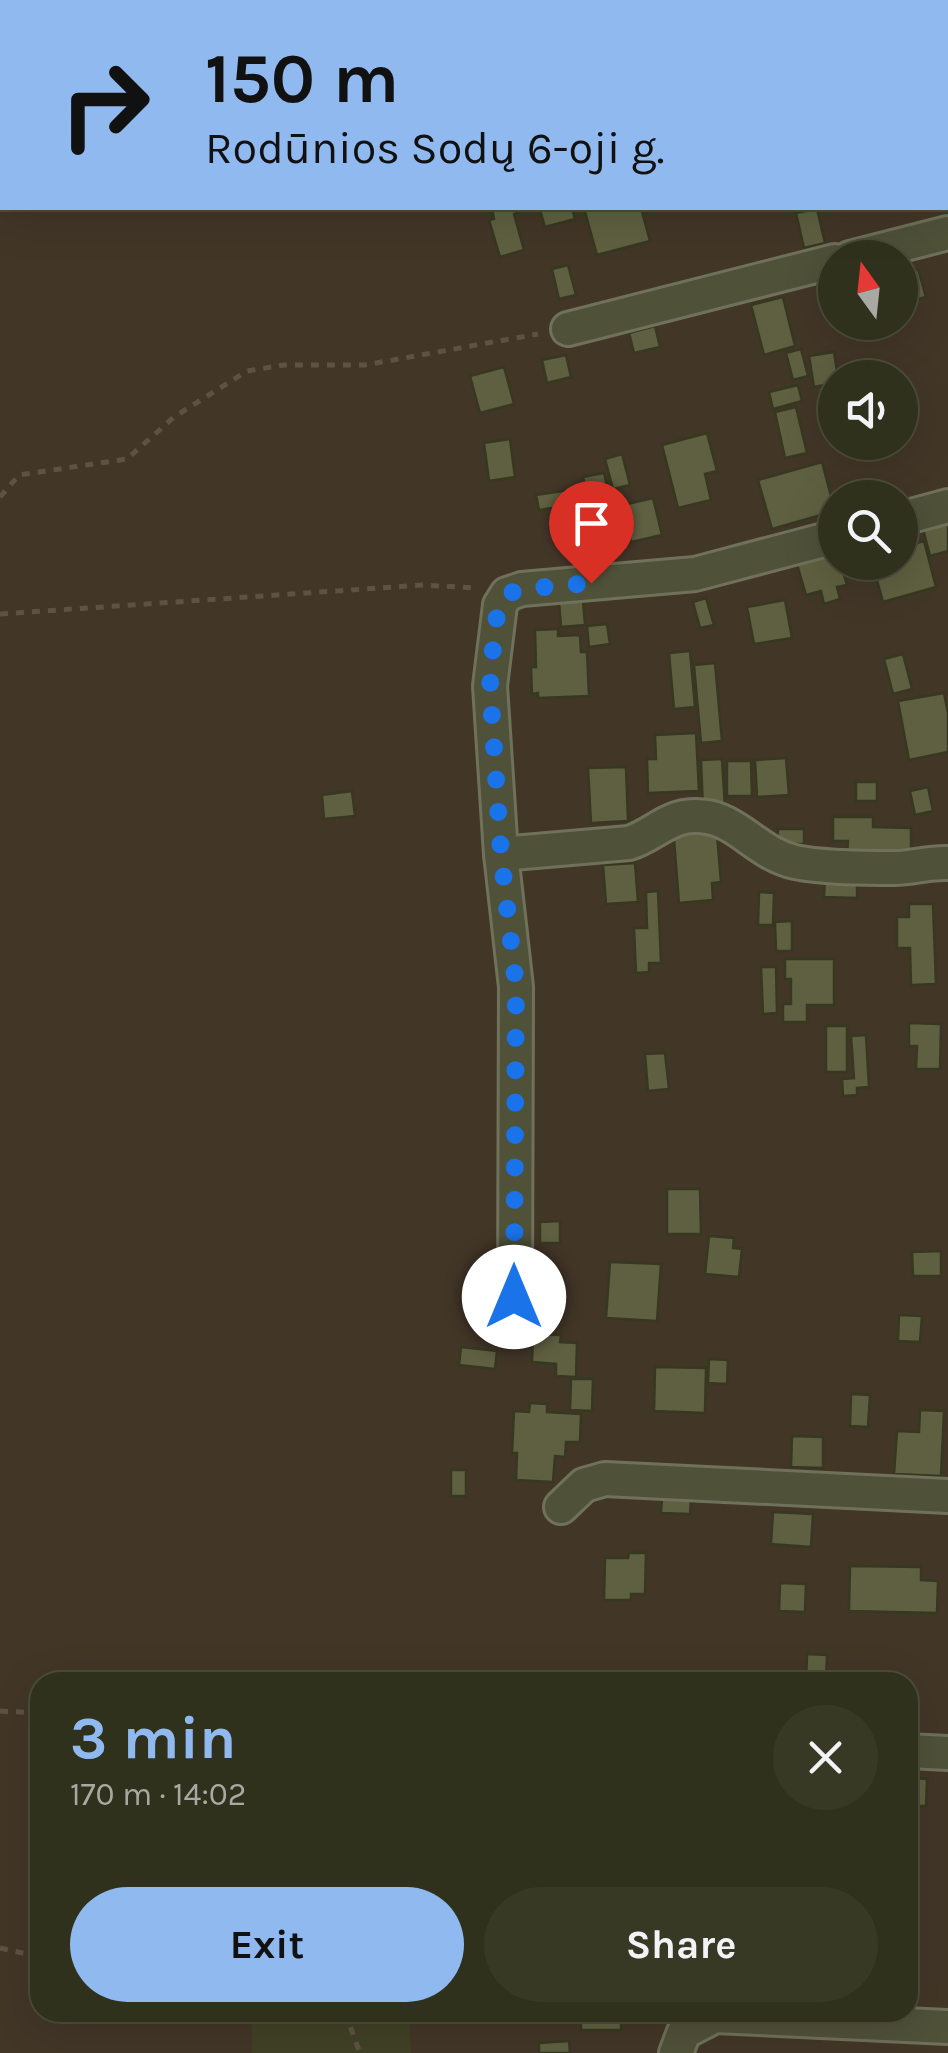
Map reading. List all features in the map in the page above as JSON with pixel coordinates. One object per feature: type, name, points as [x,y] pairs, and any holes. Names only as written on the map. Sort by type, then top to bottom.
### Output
[{"type":"street","points":[[918,241],[948,233]]},
{"type":"street","points":[[568,329],[818,265]]},
{"type":"street","points":[[918,514],[948,506]]},
{"type":"street","points":[[514,1297],[516,986],[501,854],[490,686],[501,608],[522,589],[695,574],[818,541]]},
{"type":"street","points":[[501,854],[629,843],[643,839],[672,820],[716,817],[770,852],[794,862],[896,868],[948,863]]},
{"type":"street","points":[[562,1507],[584,1485],[605,1479],[948,1496]]},
{"type":"street","points":[[918,1752],[948,1754]]},
{"type":"street","points":[[676,2053],[684,2032],[703,2022]]},
{"type":"street","points":[[842,2022],[948,2027]]},
{"type":"path","points":[[0,497],[19,475],[127,459],[174,417],[246,371],[284,365],[365,365],[568,329]]},
{"type":"path","points":[[0,614],[424,585],[493,589],[501,608]]},
{"type":"path","points":[[0,1711],[30,1712]]},
{"type":"path","points":[[0,1948],[30,1955]]},
{"type":"path","points":[[350,2022],[360,2053]]},
{"type":"shaded area","points":[[0,210],[948,210],[948,2053],[411,2053],[409,2022],[918,2022],[918,1672],[30,1672],[30,2022],[252,2022],[252,2053],[0,2053]]},
{"type":"building","points":[[492,210],[518,210],[514,214],[524,250],[500,257],[489,220],[494,219]]},
{"type":"building","points":[[540,210],[573,210],[575,219],[545,227]]},
{"type":"building","points":[[585,210],[642,210],[650,241],[597,255]]},
{"type":"building","points":[[817,210],[824,240],[804,248],[796,213]]},
{"type":"building","points":[[568,265],[576,295],[559,299],[552,269]]},
{"type":"building","points":[[918,269],[926,297],[918,299]]},
{"type":"building","points":[[783,297],[795,346],[764,355],[751,305]]},
{"type":"building","points":[[655,326],[660,347],[634,353],[629,333]]},
{"type":"building","points":[[801,349],[808,376],[793,380],[786,353]]},
{"type":"building","points":[[834,352],[835,360],[818,360],[818,386],[814,387],[809,356]]},
{"type":"building","points":[[566,355],[571,377],[547,383],[542,360]]},
{"type":"building","points":[[504,367],[514,404],[480,413],[470,376]]},
{"type":"building","points":[[798,385],[802,401],[773,409],[769,392]]},
{"type":"building","points":[[796,407],[807,453],[785,458],[775,412]]},
{"type":"building","points":[[707,433],[717,471],[705,474],[711,500],[678,508],[662,445]]},
{"type":"building","points":[[510,439],[515,477],[489,481],[484,443]]},
{"type":"building","points":[[622,454],[630,485],[613,489],[605,459]]},
{"type":"building","points":[[822,462],[827,480],[818,480],[818,516],[772,529],[758,480]]},
{"type":"building","points":[[604,473],[613,512],[592,516],[583,477]]},
{"type":"building","points":[[583,488],[585,503],[539,510],[536,495]]},
{"type":"building","points":[[653,498],[662,535],[631,542],[623,505]]},
{"type":"building","points":[[948,522],[948,551],[930,556],[922,525]]},
{"type":"building","points":[[924,541],[936,587],[883,602],[877,580],[918,580],[918,543]]},
{"type":"building","points":[[818,557],[818,580],[845,580],[847,585],[837,587],[840,599],[824,604],[821,591],[806,595],[797,564]]},
{"type":"building","points":[[706,598],[714,625],[700,628],[693,602]]},
{"type":"building","points":[[785,600],[792,638],[754,644],[747,607]]},
{"type":"building","points":[[583,601],[585,625],[561,627],[559,602]]},
{"type":"building","points":[[607,624],[610,644],[589,647],[587,626]]},
{"type":"building","points":[[558,629],[558,636],[580,635],[581,652],[587,652],[589,696],[538,698],[538,693],[532,694],[535,630]]},
{"type":"building","points":[[690,651],[695,707],[674,709],[669,653]]},
{"type":"building","points":[[903,654],[912,689],[893,694],[884,659]]},
{"type":"building","points":[[715,663],[722,741],[701,743],[694,665]]},
{"type":"building","points":[[944,693],[948,752],[909,760],[898,701]]},
{"type":"building","points":[[696,733],[699,791],[648,793],[647,759],[656,759],[655,735]]},
{"type":"building","points":[[786,758],[789,795],[757,797],[755,760]]},
{"type":"building","points":[[722,759],[725,808],[703,810],[701,760]]},
{"type":"building","points":[[727,761],[751,761],[752,796],[727,796]]},
{"type":"building","points":[[626,767],[628,821],[591,823],[588,768]]},
{"type":"building","points":[[856,782],[877,782],[877,801],[856,801]]},
{"type":"building","points":[[928,787],[933,811],[915,815],[910,791]]},
{"type":"building","points":[[352,791],[355,816],[324,819],[322,795]]},
{"type":"building","points":[[833,817],[873,817],[873,827],[911,828],[911,854],[847,854],[848,841],[833,841]]},
{"type":"building","points":[[716,823],[721,882],[712,883],[713,900],[679,903],[673,827]]},
{"type":"building","points":[[778,829],[804,829],[804,844],[777,844]]},
{"type":"building","points":[[635,863],[638,902],[606,904],[603,865]]},
{"type":"building","points":[[825,877],[857,878],[857,898],[824,897]]},
{"type":"building","points":[[658,891],[661,963],[649,963],[649,972],[636,973],[634,928],[647,928],[646,892]]},
{"type":"building","points":[[759,892],[774,893],[773,925],[758,925]]},
{"type":"building","points":[[909,904],[933,904],[936,984],[911,985],[910,948],[897,948],[897,917],[909,917]]},
{"type":"building","points":[[792,921],[792,951],[776,951],[775,922]]},
{"type":"building","points":[[785,959],[834,959],[834,1005],[807,1005],[807,1022],[783,1022],[783,1004],[791,1004],[791,979],[785,979]]},
{"type":"building","points":[[761,967],[776,967],[777,1013],[763,1014]]},
{"type":"building","points":[[909,1023],[941,1024],[940,1069],[916,1069],[917,1046],[909,1046]]},
{"type":"building","points":[[826,1026],[847,1026],[847,1072],[826,1072]]},
{"type":"building","points":[[866,1035],[869,1087],[857,1088],[857,1095],[843,1096],[842,1079],[854,1078],[851,1036]]},
{"type":"building","points":[[665,1053],[669,1089],[648,1091],[645,1054]]},
{"type":"building","points":[[667,1189],[700,1189],[701,1234],[667,1234]]},
{"type":"building","points":[[560,1221],[560,1243],[540,1243],[540,1222]]},
{"type":"building","points":[[709,1236],[734,1238],[733,1248],[742,1249],[739,1277],[705,1274]]},
{"type":"building","points":[[941,1251],[941,1276],[913,1276],[912,1252]]},
{"type":"building","points":[[610,1262],[661,1264],[657,1321],[606,1318]]},
{"type":"building","points":[[899,1315],[922,1316],[920,1342],[898,1341]]},
{"type":"building","points":[[533,1334],[561,1335],[560,1342],[577,1343],[576,1377],[556,1376],[556,1364],[532,1362]]},
{"type":"building","points":[[461,1347],[497,1351],[495,1369],[459,1365]]},
{"type":"building","points":[[709,1359],[728,1360],[727,1384],[708,1383]]},
{"type":"building","points":[[655,1367],[706,1368],[705,1413],[654,1411]]},
{"type":"building","points":[[571,1379],[593,1379],[592,1411],[570,1410]]},
{"type":"building","points":[[851,1394],[870,1395],[868,1427],[850,1426]]},
{"type":"building","points":[[530,1403],[547,1404],[547,1412],[581,1414],[580,1442],[566,1442],[565,1457],[555,1456],[553,1482],[516,1480],[517,1453],[512,1453],[514,1411],[529,1412]]},
{"type":"building","points":[[920,1410],[944,1411],[941,1476],[894,1474],[897,1431],[919,1432]]},
{"type":"building","points":[[792,1436],[823,1437],[823,1468],[791,1467]]},
{"type":"building","points":[[451,1470],[466,1470],[466,1496],[451,1496]]},
{"type":"building","points":[[662,1498],[691,1499],[690,1514],[661,1513]]},
{"type":"building","points":[[773,1512],[813,1514],[811,1547],[771,1544]]},
{"type":"building","points":[[629,1553],[646,1553],[645,1594],[631,1594],[631,1600],[604,1600],[605,1558],[628,1558]]},
{"type":"building","points":[[850,1566],[921,1567],[921,1580],[938,1581],[937,1613],[849,1611]]},
{"type":"building","points":[[780,1583],[806,1584],[805,1612],[779,1611]]},
{"type":"building","points":[[807,1654],[827,1655],[826,1672],[806,1672]]},
{"type":"building","points":[[918,1778],[927,1779],[926,1806],[918,1806]]},
{"type":"building","points":[[581,2022],[621,2022],[621,2030],[581,2030]]},
{"type":"building","points":[[569,2041],[570,2053],[539,2053],[539,2043]]},
{"type":"route","points":[[514,1297],[516,986],[501,854],[490,686],[495,622],[507,594],[522,589],[591,583]]}]
